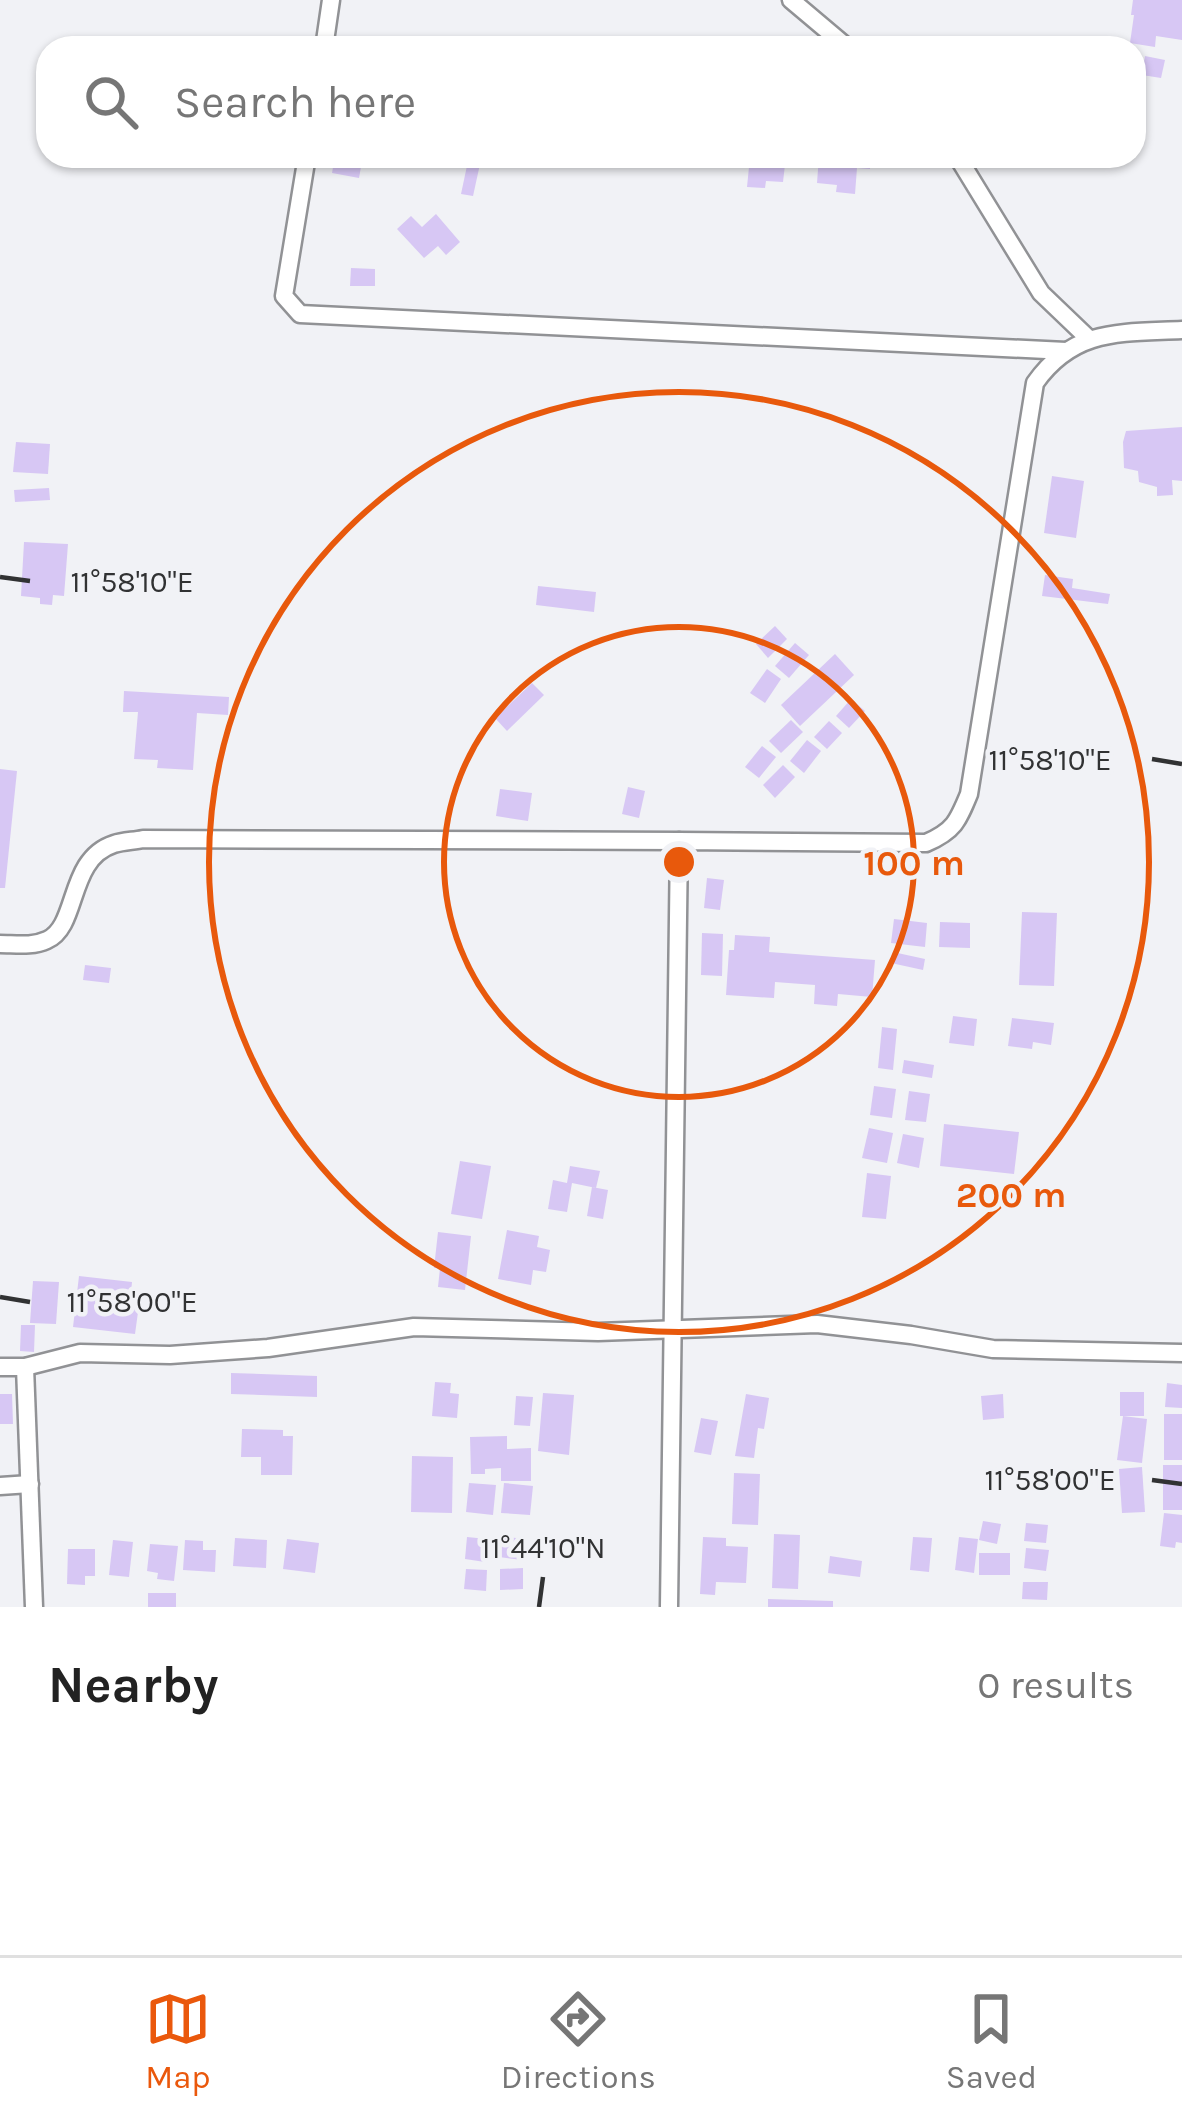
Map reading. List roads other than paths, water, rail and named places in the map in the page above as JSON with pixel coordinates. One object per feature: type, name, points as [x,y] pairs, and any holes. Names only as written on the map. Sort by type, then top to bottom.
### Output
[{"type":"street","points":[[326,36],[331,0]]},
{"type":"street","points":[[791,0],[834,36]]},
{"type":"street","points":[[305,168],[284,296],[300,314],[1066,350]]},
{"type":"street","points":[[964,168],[1041,293],[1088,338]]},
{"type":"street","points":[[0,944],[33,945],[52,939],[89,863],[110,844],[142,839],[926,843],[943,836],[958,822],[969,794],[1035,383],[1048,365],[1088,338],[1182,330]]},
{"type":"street","points":[[669,1607],[680,841]]},
{"type":"street","points":[[0,1367],[80,1353],[170,1355],[268,1348],[414,1328],[598,1332],[817,1324],[993,1349],[1182,1353]]},
{"type":"street","points":[[25,1366],[34,1607]]},
{"type":"street","points":[[0,1486],[30,1484]]}]
